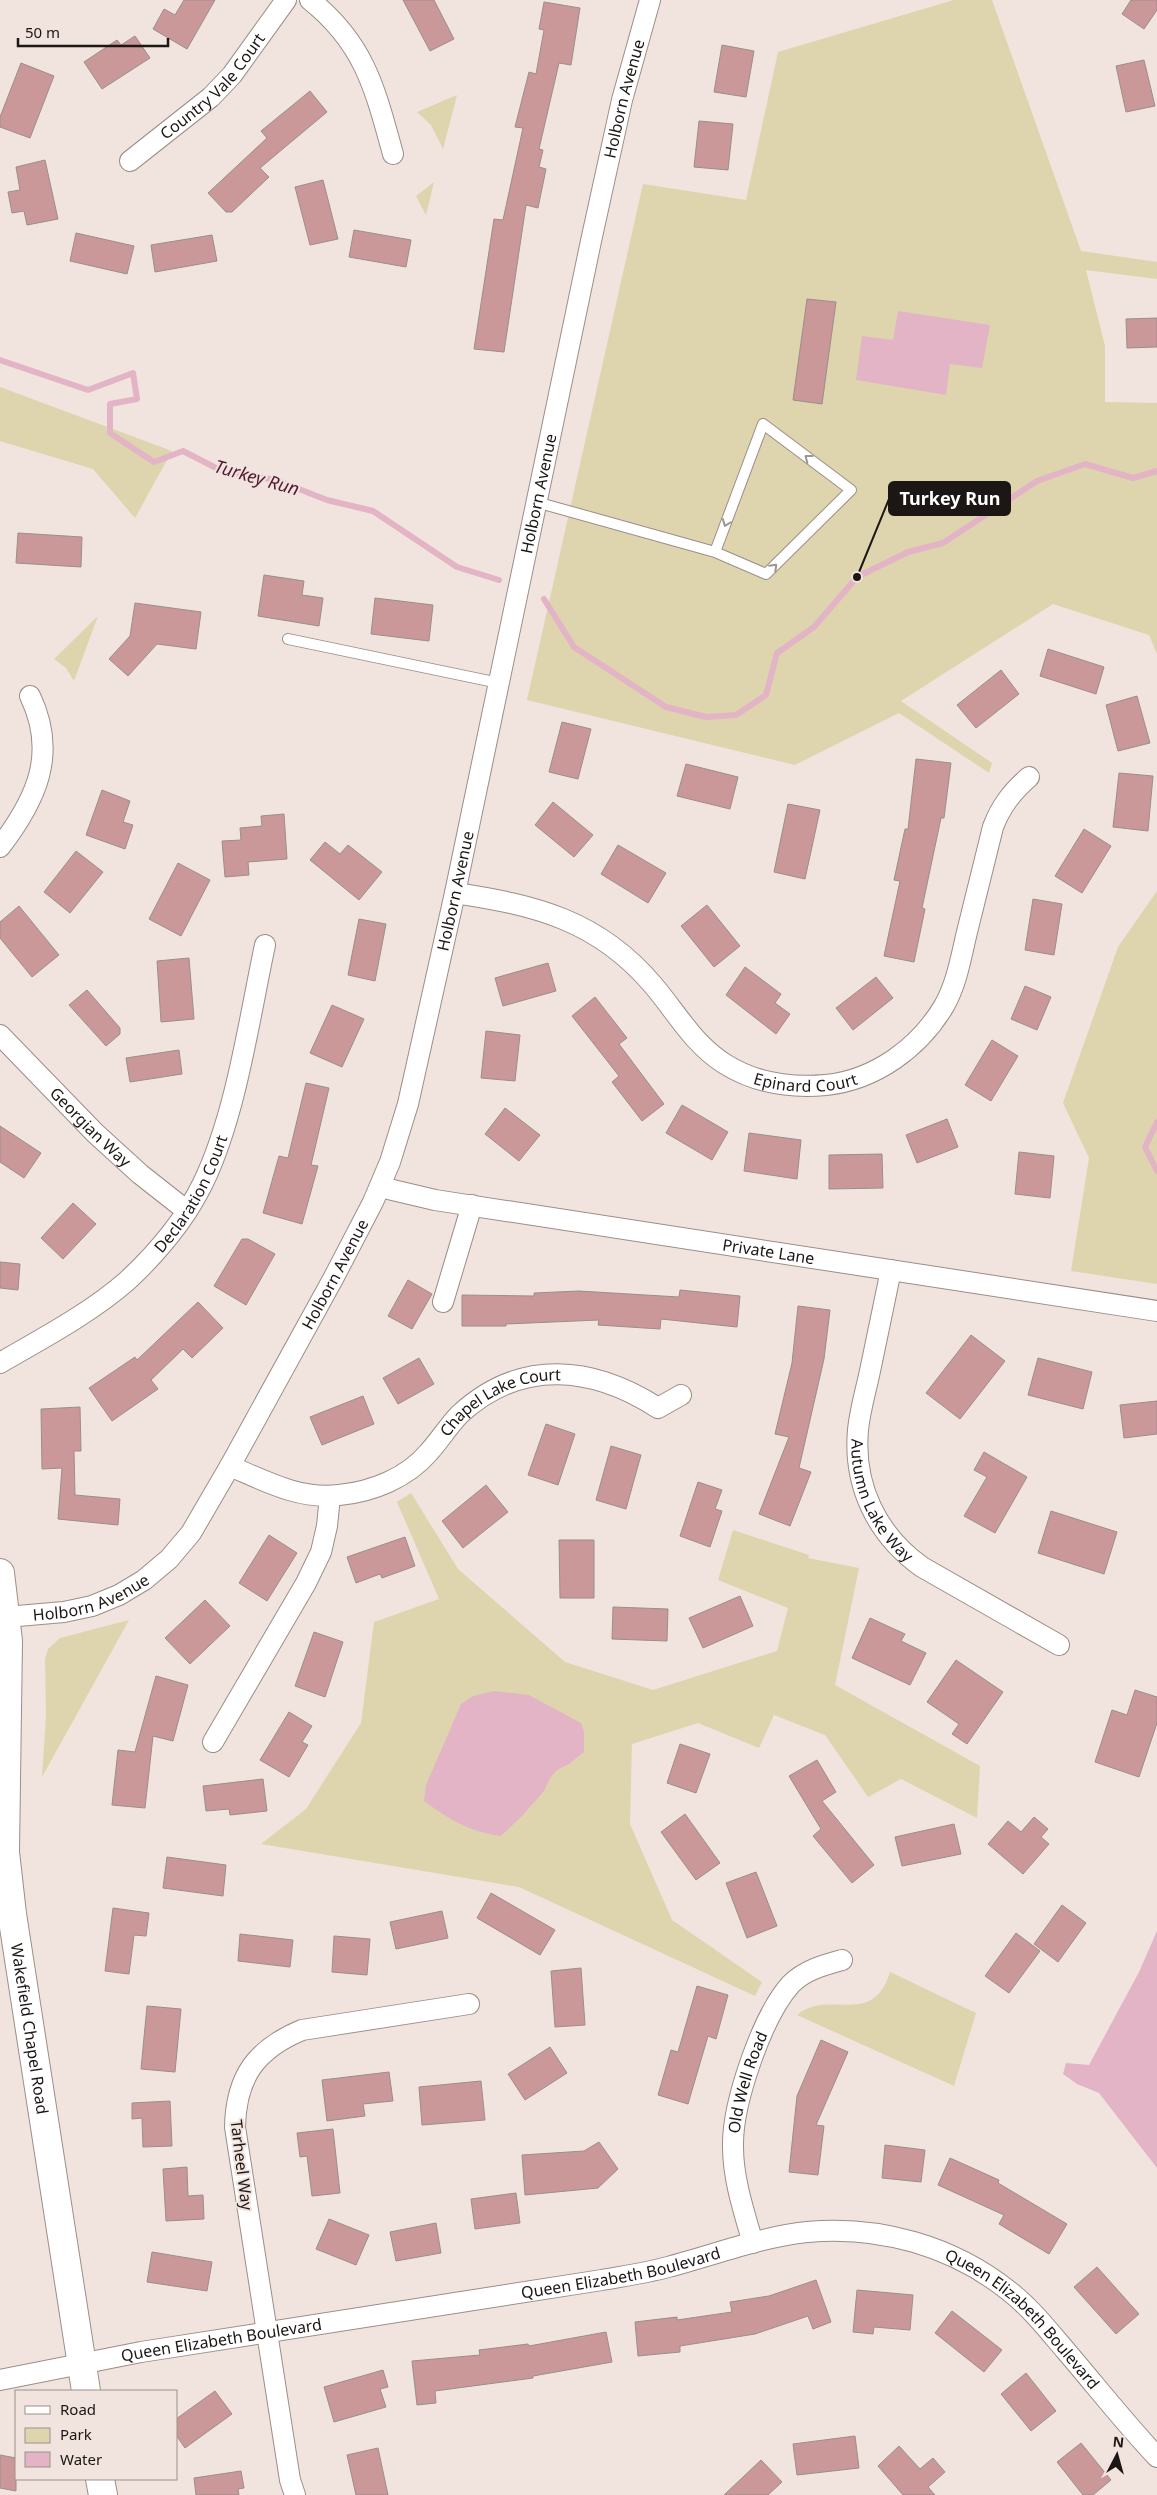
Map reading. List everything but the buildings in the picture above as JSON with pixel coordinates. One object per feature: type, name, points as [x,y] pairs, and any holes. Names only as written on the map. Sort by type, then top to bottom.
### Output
[{"type":"main road","name":"Wakefield Chapel Road","points":[[0,1573],[6,1617],[8,1718],[5,1793],[7,1869],[12,1914],[86,2390]]},
{"type":"main road","points":[[100,2480],[103,2495]]},
{"type":"street","name":"Country Vale Court","points":[[130,162],[211,97],[232,75],[286,0]]},
{"type":"street","points":[[310,0],[343,30],[361,59],[376,91],[394,154]]},
{"type":"street","name":"Holborn Avenue","points":[[6,1617],[64,1612],[92,1606],[119,1595],[144,1580],[169,1559],[191,1533],[334,1277],[380,1187],[390,1162],[408,1104],[455,893],[622,100],[650,0]]},
{"type":"street","points":[[0,848],[31,801],[40,776],[43,752],[41,728],[30,696]]},
{"type":"street","name":"Epinard Court","points":[[455,893],[528,905],[561,916],[594,934],[622,954],[643,974],[691,1036],[726,1065],[750,1076],[778,1084],[808,1087],[834,1084],[863,1076],[887,1064],[910,1048],[928,1028],[944,1005],[955,980],[993,827],[999,811],[1011,793],[1029,776]]},
{"type":"street","name":"Declaration Court","points":[[0,1363],[95,1306],[126,1282],[156,1252],[187,1211],[203,1183],[219,1145],[238,1072],[265,945]]},
{"type":"street","name":"Georgian Way","points":[[0,1035],[96,1133],[140,1174],[187,1211]]},
{"type":"street","name":"Private Lane","points":[[380,1187],[472,1206],[1157,1310]]},
{"type":"street","points":[[443,1302],[472,1206]]},
{"type":"street","name":"Autumn Lake Way","points":[[891,1270],[858,1429],[857,1456],[860,1475],[870,1509],[884,1532],[902,1553],[915,1563],[1059,1645]]},
{"type":"street","name":"Chapel Lake Court","points":[[230,1466],[282,1489],[308,1495],[330,1496],[365,1491],[388,1482],[409,1470],[427,1454],[459,1415],[480,1398],[504,1385],[528,1377],[552,1374],[579,1375],[606,1381],[636,1394],[658,1408],[681,1395]]},
{"type":"street","points":[[213,1742],[306,1583],[321,1552],[327,1526],[330,1496]]},
{"type":"street","name":"Old Well Road","points":[[753,2243],[736,2177],[732,2146],[736,2112],[744,2077],[771,2016],[792,1984],[804,1974],[822,1965],[842,1960]]},
{"type":"street","name":"Tarheel Way","points":[[295,2495],[290,2480],[235,2127],[240,2087],[250,2068],[269,2048],[282,2039],[302,2030],[469,2004]]},
{"type":"street","name":"Queen Elizabeth Boulevard","points":[[0,2380],[141,2352],[602,2280],[666,2268],[753,2243],[806,2232],[842,2230],[877,2233],[912,2241],[948,2253],[972,2266],[1009,2291],[1034,2313],[1157,2457]]},
{"type":"lane","points":[[536,502],[715,552],[766,574],[851,490],[763,424],[715,552]]},
{"type":"lane","points":[[288,639],[499,683]]},
{"type":"green space","points":[[954,0],[992,0],[1081,251],[1157,262],[1157,279],[1086,270],[1105,346],[1105,402],[1157,403],[1157,654],[1149,635],[1053,604],[901,701],[992,763],[989,773],[899,713],[795,765],[527,700],[643,184],[746,200],[778,52]]},
{"type":"green space","points":[[457,95],[443,149],[431,125],[417,112]]},
{"type":"green space","points":[[434,182],[426,215],[416,196]]},
{"type":"green space","points":[[0,387],[172,451],[135,518],[93,469],[0,441]]},
{"type":"green space","points":[[98,616],[74,681],[66,668],[54,659]]},
{"type":"green space","points":[[1157,891],[1157,1284],[1071,1271],[1089,1158],[1063,1103],[1118,947]]},
{"type":"green space","points":[[411,1493],[458,1569],[565,1662],[653,1690],[777,1651],[788,1608],[718,1580],[733,1530],[809,1555],[808,1558],[859,1568],[835,1685],[980,1766],[977,1818],[901,1779],[868,1797],[825,1735],[774,1715],[759,1748],[698,1723],[632,1744],[630,1824],[672,1920],[762,1982],[755,1996],[519,1887],[261,1844],[306,1809],[361,1723],[374,1622],[439,1599],[397,1502]]},
{"type":"green space","points":[[129,1620],[42,1777],[46,1715],[45,1659],[48,1649],[60,1638]]},
{"type":"green space","points":[[890,1972],[976,2013],[954,2086],[797,2015],[809,2008],[822,2005],[861,2004],[873,1999],[882,1989]]},
{"type":"water","points":[[898,311],[990,325],[982,368],[950,364],[946,395],[856,380],[862,336],[893,340]]},
{"type":"water","points":[[494,1691],[529,1695],[581,1723],[584,1732],[584,1752],[569,1764],[557,1770],[550,1778],[544,1791],[501,1836],[460,1824],[424,1801],[426,1785],[461,1704],[473,1696]]},
{"type":"water","points":[[1157,1931],[1157,2168],[1099,2093],[1077,2084],[1063,2074],[1066,2063],[1089,2065],[1139,1972]]},
{"type":"waterway","name":"Turkey Run","points":[[0,360],[88,390],[133,373],[137,399],[110,404],[110,433],[154,462],[183,451],[222,471],[276,480],[327,500],[373,511],[457,567],[499,580]]},
{"type":"waterway","name":"Turkey Run","points":[[544,599],[574,647],[666,707],[706,717],[736,715],[766,695],[777,653],[814,627],[857,577],[908,552],[943,543],[1037,481],[1085,464],[1133,478],[1157,471]]},
{"type":"waterway","name":"Turkey Run","points":[[1157,1122],[1145,1147],[1157,1171]]},
{"type":"place","name":"Turkey Run","points":[[857,577]]}]
